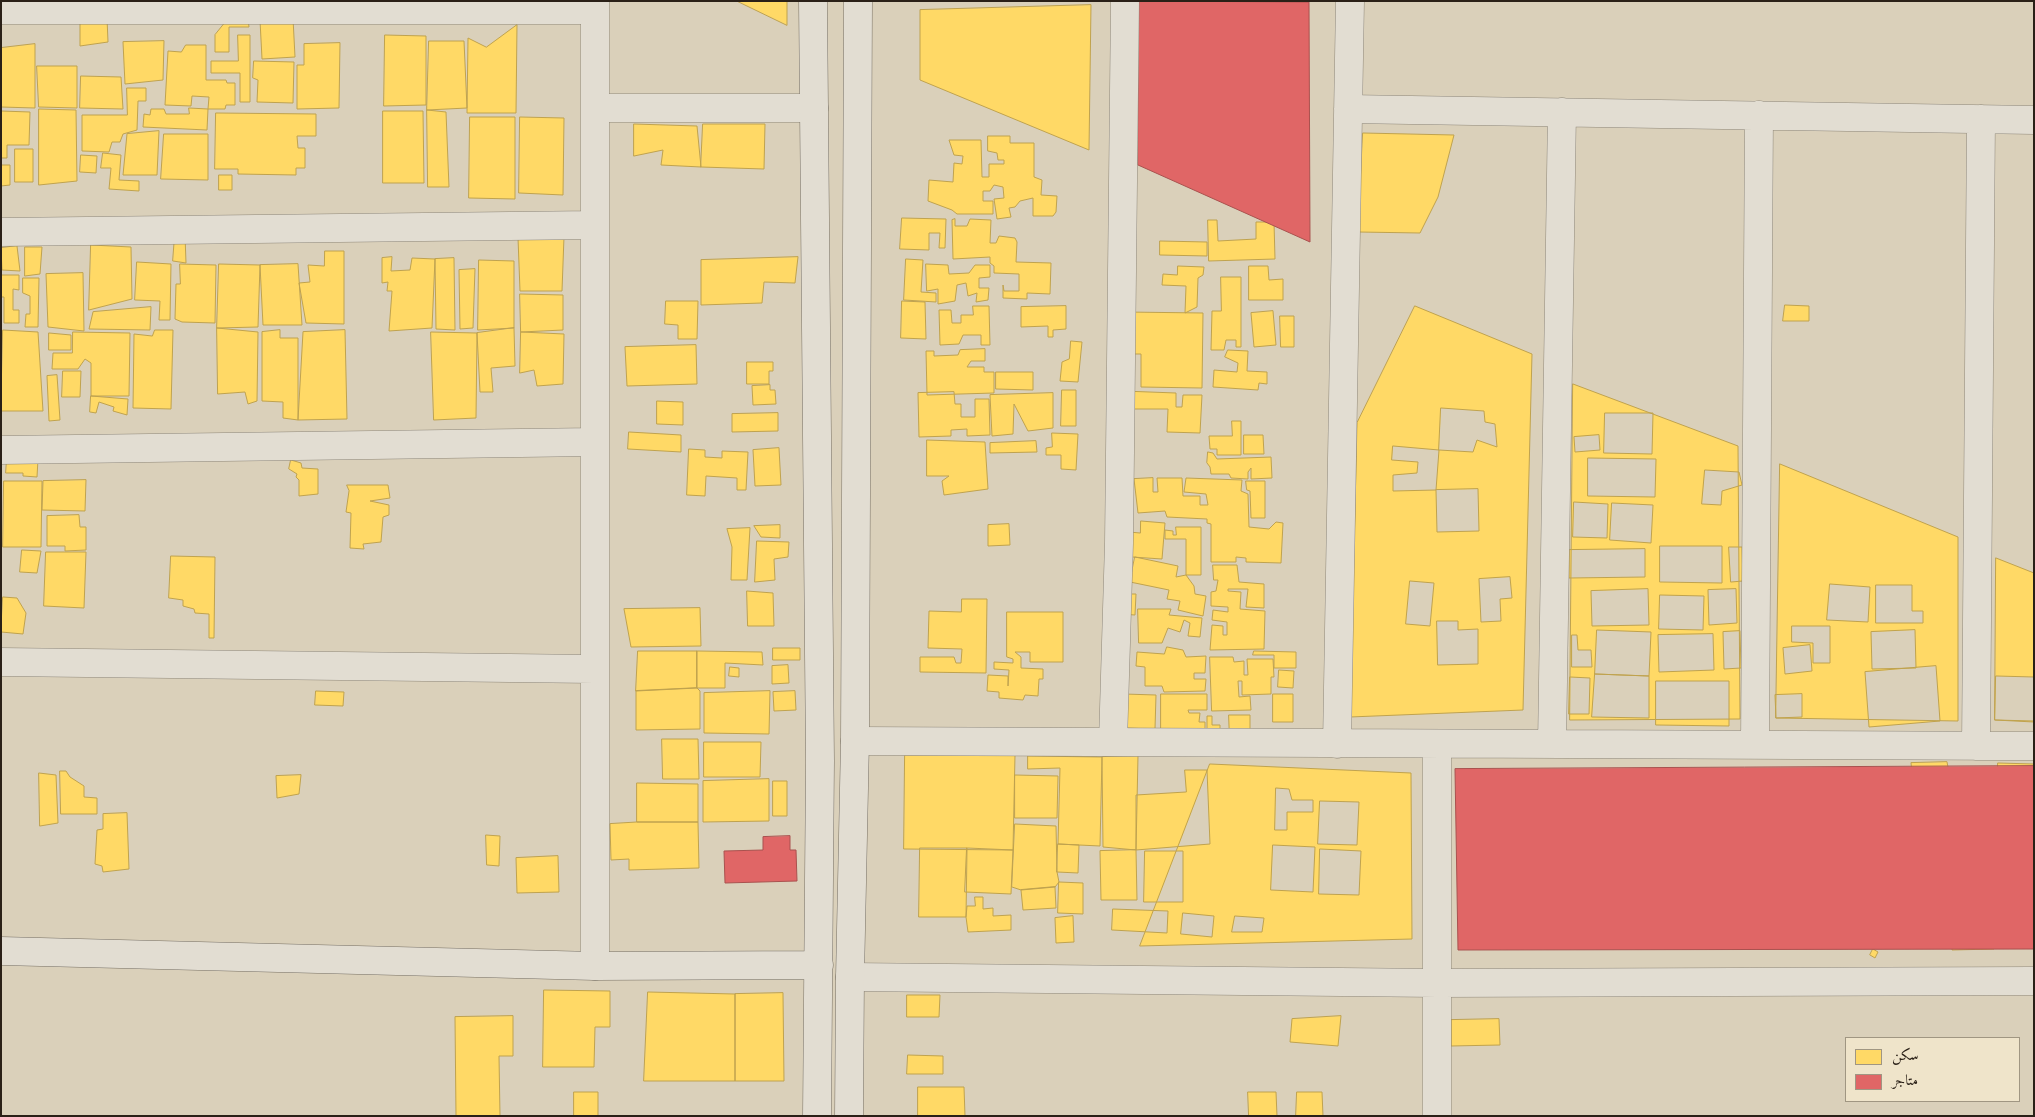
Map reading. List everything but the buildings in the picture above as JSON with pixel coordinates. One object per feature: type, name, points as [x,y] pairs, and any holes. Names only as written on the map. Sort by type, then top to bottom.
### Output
[{"type":"street","points":[[813,1],[820,761],[817,1116]]},
{"type":"street","points":[[849,1116],[855,741],[858,1]]},
{"type":"street","points":[[1113,742],[1119,543],[1125,1]]},
{"type":"street","points":[[1337,744],[1350,1]]},
{"type":"street","points":[[1,10],[595,6],[595,966]]},
{"type":"street","points":[[594,108],[814,108]]},
{"type":"street","points":[[1348,109],[2034,120]]},
{"type":"street","points":[[1552,744],[1562,112]]},
{"type":"street","points":[[1755,745],[1759,115]]},
{"type":"street","points":[[1976,746],[1981,119]]},
{"type":"street","points":[[815,202],[821,210],[830,215],[850,212],[858,204]]},
{"type":"street","points":[[1,232],[594,226]]},
{"type":"street","points":[[816,276],[822,269],[832,264],[846,267],[857,276]]},
{"type":"street","points":[[1,450],[594,442]]},
{"type":"street","points":[[1,662],[594,669]]},
{"type":"street","points":[[855,741],[2034,746]]},
{"type":"street","points":[[1436,1116],[1438,983],[1437,744]]},
{"type":"street","points":[[1,950],[595,966],[819,965]]},
{"type":"street","points":[[850,977],[1438,983],[2034,981]]}]
